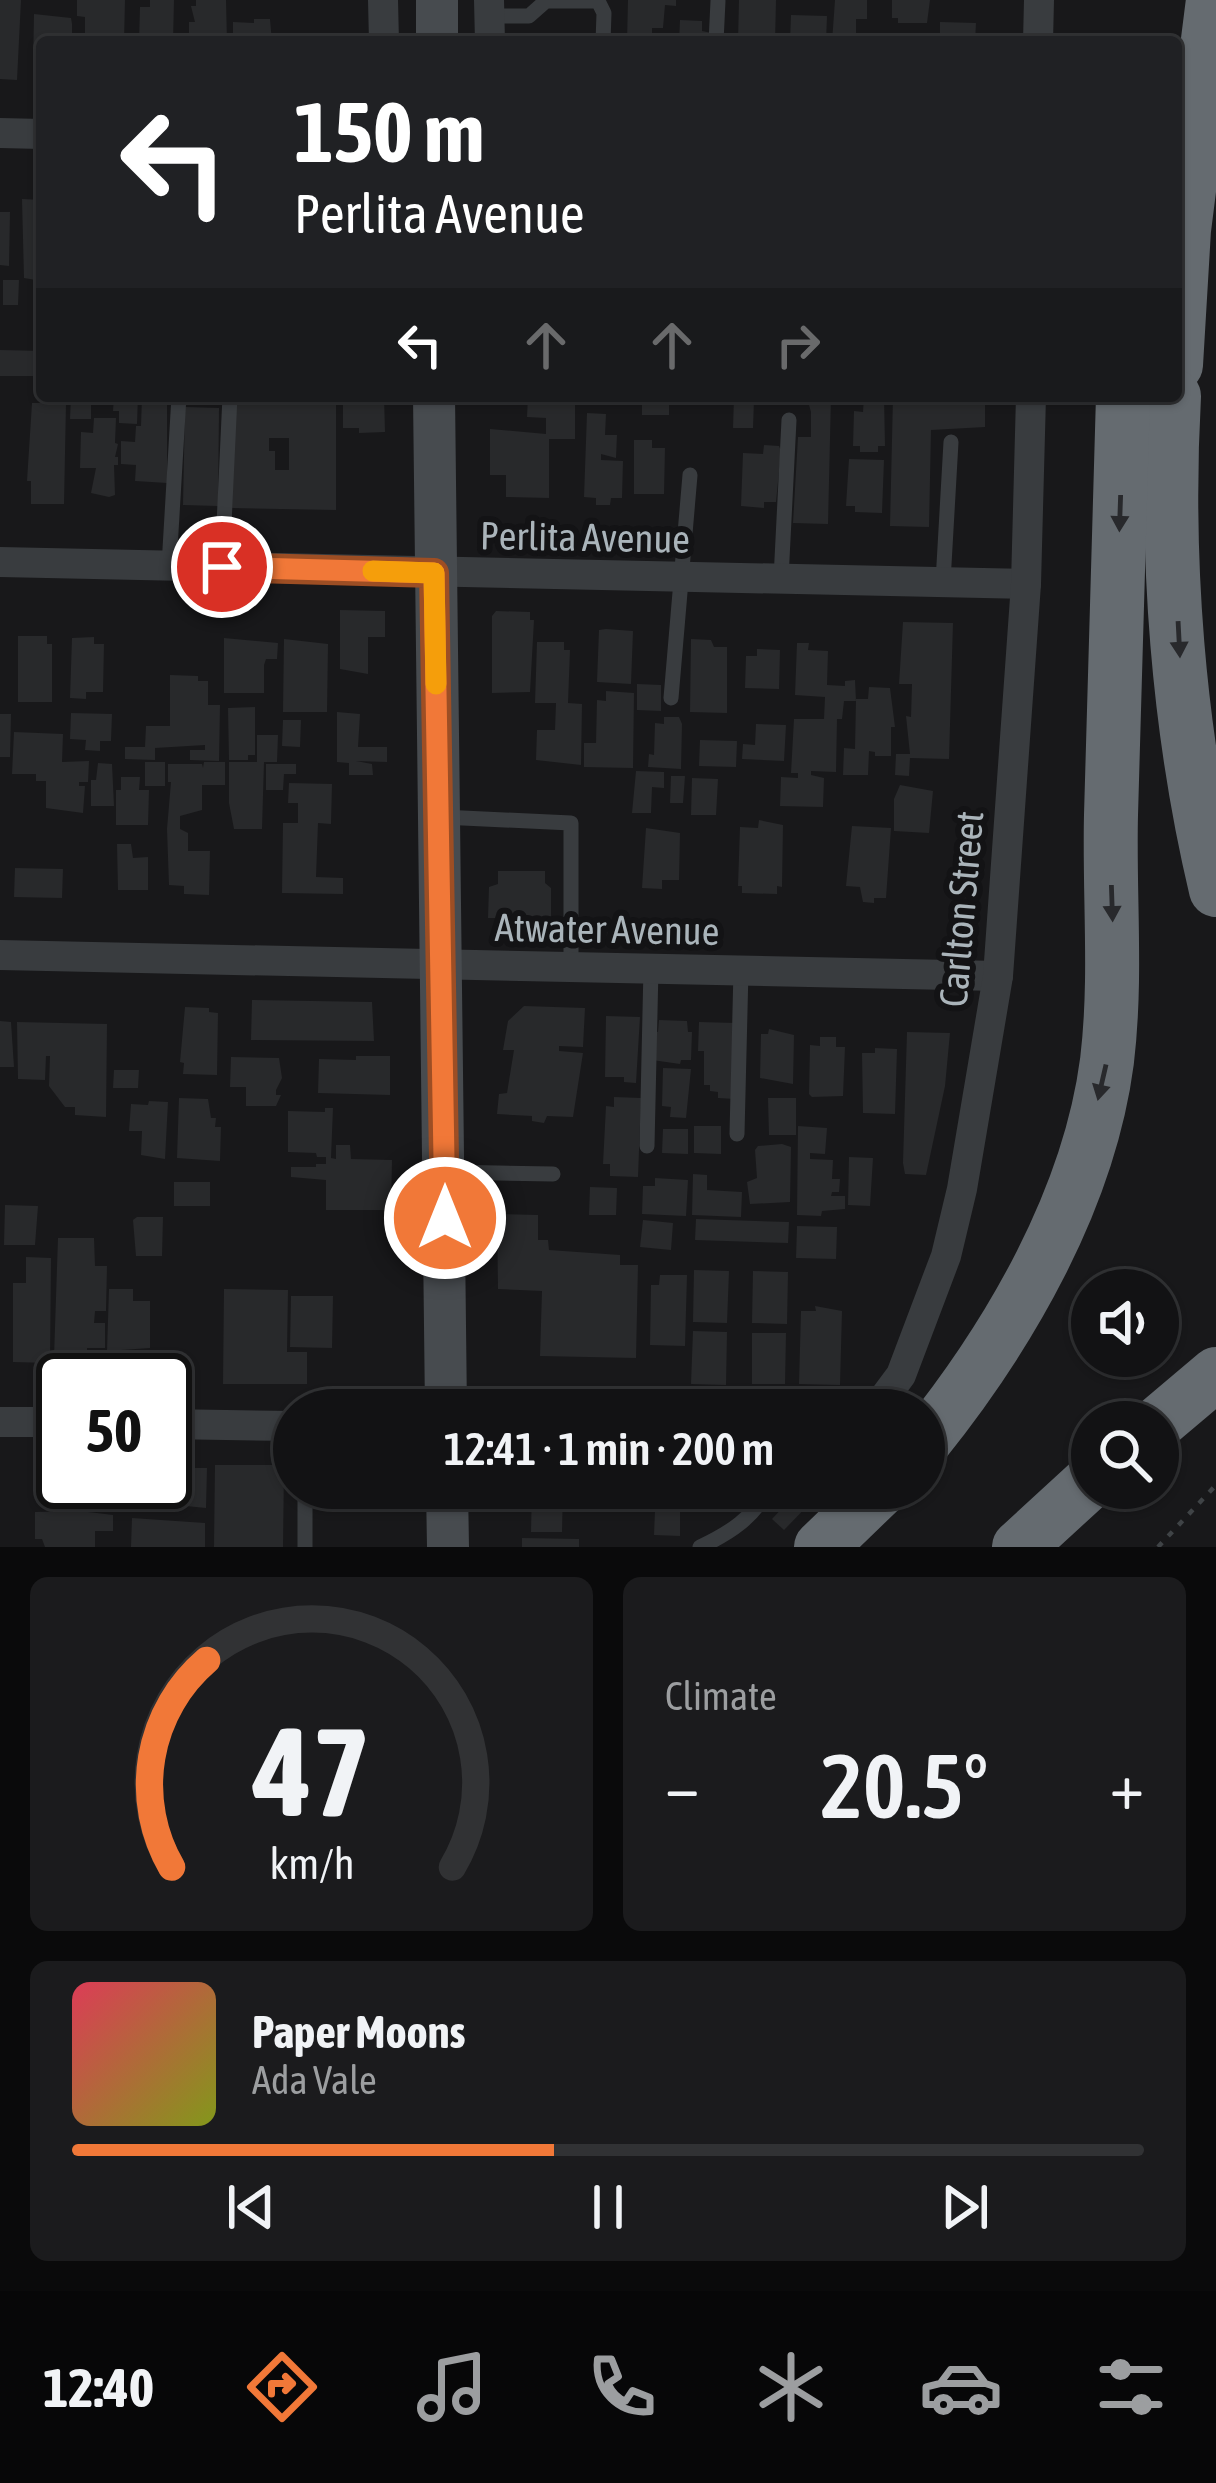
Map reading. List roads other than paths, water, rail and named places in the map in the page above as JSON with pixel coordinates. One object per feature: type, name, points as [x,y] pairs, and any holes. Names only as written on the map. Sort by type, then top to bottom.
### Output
[{"type":"highway","points":[[1170,36],[1186,0]]},
{"type":"highway","points":[[1182,264],[1213,0]]},
{"type":"highway","points":[[945,1416],[968,1388],[1027,1292],[1058,1227],[1088,1144],[1107,1064],[1114,966],[1110,855],[1124,402]]},
{"type":"highway","points":[[1174,402],[1174,565],[1182,694],[1216,890]]},
{"type":"highway","points":[[1179,1405],[1216,1374]]},
{"type":"highway","points":[[1019,1547],[1071,1499]]},
{"type":"highway","points":[[820,1547],[860,1509]]},
{"type":"main road","points":[[436,36],[437,0]]},
{"type":"main road","points":[[434,402],[446,1389]]},
{"type":"main road","points":[[447,1509],[448,1547]]},
{"type":"street","points":[[1038,36],[1039,0]]},
{"type":"street","points":[[0,133],[36,134]]},
{"type":"street","name":"Carlton Street","points":[[891,1389],[901,1375],[946,1256],[998,976],[1026,584],[1030,402]]},
{"type":"street","name":"Perlita Avenue","points":[[0,562],[1026,584]]},
{"type":"street","name":"Atwater Avenue","points":[[0,956],[998,976]]},
{"type":"street","points":[[0,1422],[36,1423]]},
{"type":"street","points":[[192,1424],[273,1426]]},
{"type":"lane","points":[[489,20],[529,16],[546,2],[598,1],[604,13],[603,36]]},
{"type":"lane","points":[[716,36],[718,2]]},
{"type":"lane","points":[[170,566],[179,402]]},
{"type":"lane","points":[[222,567],[230,402]]},
{"type":"lane","points":[[781,579],[790,420]]},
{"type":"lane","points":[[944,583],[951,442]]},
{"type":"lane","points":[[671,698],[690,476]]},
{"type":"lane","points":[[439,817],[571,823],[571,967]]},
{"type":"lane","points":[[647,1146],[651,968]]},
{"type":"lane","points":[[736,1134],[741,970]]},
{"type":"lane","points":[[444,1172],[554,1174]]},
{"type":"lane","points":[[304,1547],[305,1509]]},
{"type":"lane","points":[[700,1547],[758,1509]]}]
